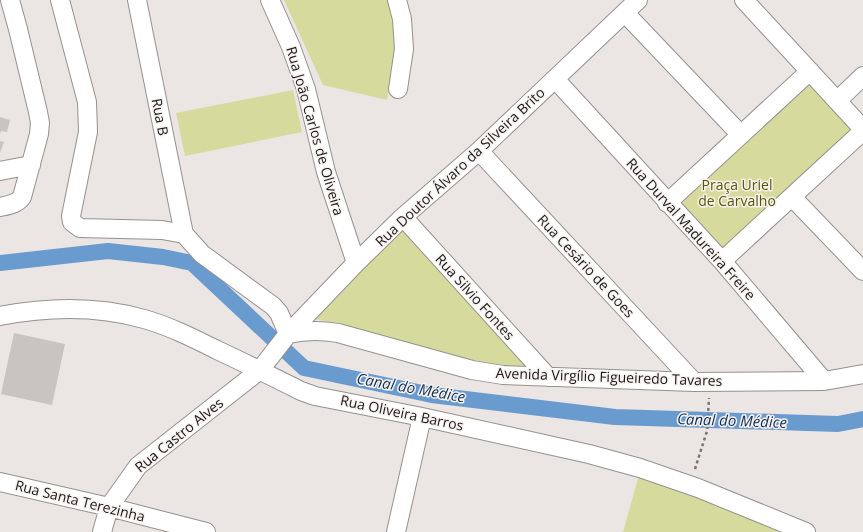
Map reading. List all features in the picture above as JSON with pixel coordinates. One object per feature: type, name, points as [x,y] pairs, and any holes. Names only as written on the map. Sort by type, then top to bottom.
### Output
[{"type":"street","points":[[0,207],[19,201],[22,197],[39,134],[38,112],[10,0]]},
{"type":"street","points":[[60,0],[86,102],[88,132],[71,216],[72,222],[80,228],[162,230],[184,234],[208,258],[273,306],[279,313],[287,336]]},
{"type":"street","name":"Rua B","points":[[137,0],[184,234]]},
{"type":"street","name":"Rua João Carlos de Oliveira","points":[[270,0],[291,47],[306,89],[326,172],[356,263]]},
{"type":"street","points":[[397,0],[402,20],[404,48],[398,89]]},
{"type":"street","name":"Rua Doutor Álvaro da Silveira Brito","points":[[287,336],[356,263],[403,218],[478,151],[638,0]]},
{"type":"street","points":[[722,261],[863,130],[744,0]]},
{"type":"street","points":[[625,12],[741,135]]},
{"type":"street","points":[[667,203],[810,71]]},
{"type":"street","points":[[837,101],[863,76]]},
{"type":"street","name":"Rua Durval Madureira Freire","points":[[555,79],[667,203],[722,261],[824,381]]},
{"type":"street","name":"Rua Cesário de Goes","points":[[478,151],[694,382]]},
{"type":"street","points":[[0,171],[31,165]]},
{"type":"street","points":[[792,196],[863,271]]},
{"type":"street","name":"Rua Silvio Fontes","points":[[403,218],[548,377]]},
{"type":"street","name":"Rua Oliveira Barros","points":[[0,316],[27,311],[82,310],[119,313],[145,319],[182,333],[261,368],[301,391],[315,396],[422,417],[589,454],[640,468],[690,485],[806,532]]},
{"type":"street","name":"Avenida Virgílio Figueiredo Tavares","points":[[287,336],[305,330],[338,332],[472,370],[503,375],[694,382],[824,381],[863,374]]},
{"type":"street","name":"Rua Castro Alves","points":[[102,532],[109,507],[138,466],[261,368],[287,336]]},
{"type":"street","points":[[396,532],[422,417]]},
{"type":"street","name":"Rua Santa Terezinha","points":[[0,482],[109,507],[206,532]]},
{"type":"path","points":[[690,485],[707,431],[709,394]]},
{"type":"green space","points":[[284,0],[390,0],[397,44],[387,100],[323,85]]},
{"type":"green space","name":"Praça Uriel de Carvalho","points":[[810,71],[863,129],[722,261],[667,203]]},
{"type":"green space","points":[[293,90],[302,132],[185,156],[176,113]]},
{"type":"green space","points":[[404,228],[533,371],[502,370],[335,323],[313,319]]},
{"type":"green space","points":[[639,475],[786,532],[623,532]]},
{"type":"building","points":[[0,117],[10,120],[7,132],[1,131],[0,134]]},
{"type":"building","points":[[0,141],[4,142],[0,153]]},
{"type":"building","points":[[14,333],[65,344],[52,405],[1,394]]},
{"type":"waterway","name":"Canal do Médice","points":[[0,263],[108,251],[163,257],[192,263],[304,368],[432,395],[615,417],[838,424],[863,419]]}]
